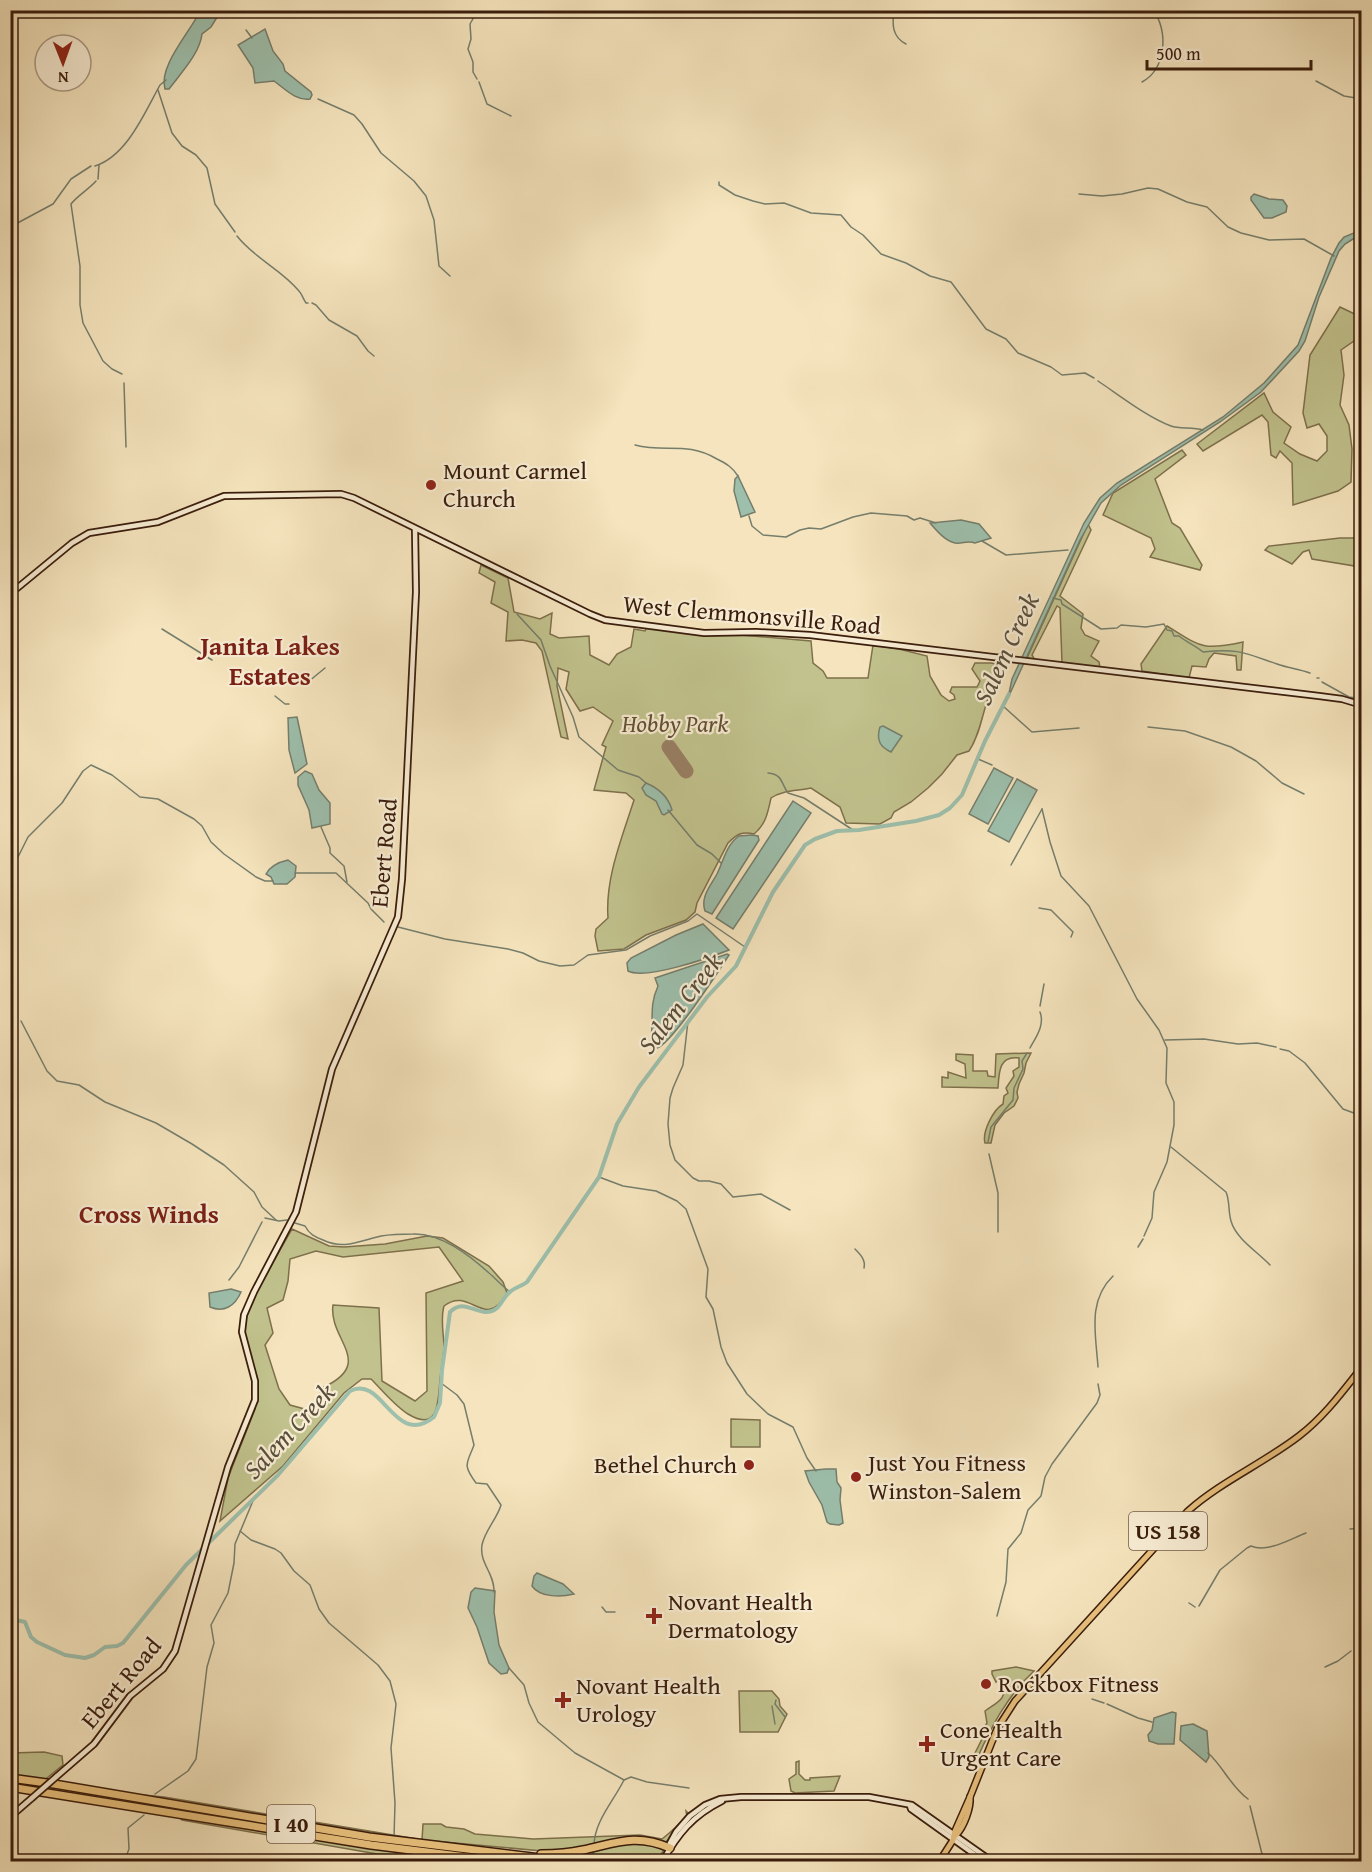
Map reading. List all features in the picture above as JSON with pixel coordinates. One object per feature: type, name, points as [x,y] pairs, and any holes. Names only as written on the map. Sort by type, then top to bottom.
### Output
[{"type":"highway","name":"I 40","points":[[10,1778],[369,1837],[573,1862]]},
{"type":"highway","name":"I 40","points":[[10,1787],[48,1791],[371,1845],[507,1862]]},
{"type":"highway","points":[[504,1853],[567,1853],[630,1839],[657,1842],[670,1848]]},
{"type":"highway","points":[[486,1859],[498,1862]]},
{"type":"main road","name":"West Clemmonsville Road","points":[[10,594],[83,536],[102,530],[158,522],[224,496],[341,494],[354,498],[605,620],[704,633],[756,632],[810,635],[1319,696],[1362,705]]},
{"type":"main road","name":"Ebert Road","points":[[10,1817],[94,1744],[134,1692],[170,1661],[177,1647],[228,1464],[255,1400],[255,1381],[242,1332],[244,1315],[299,1201],[332,1069],[394,926],[401,902],[416,592],[415,529]]},
{"type":"main road","name":"US 158","points":[[939,1862],[955,1837],[955,1831],[997,1729],[1015,1701],[1168,1531],[1202,1499],[1309,1428],[1362,1367]]},
{"type":"main road","points":[[662,1862],[676,1832],[690,1816],[710,1803],[741,1797],[869,1797],[920,1809],[985,1862]]},
{"type":"main road","points":[[955,1837],[993,1862]]},
{"type":"green space","points":[[1340,307],[1361,317],[1361,336],[1341,350],[1344,375],[1340,405],[1349,425],[1352,449],[1351,482],[1338,491],[1293,505],[1292,463],[1280,451],[1276,458],[1271,455],[1268,422],[1262,415],[1203,451],[1197,444],[1264,393],[1273,412],[1291,427],[1284,443],[1300,454],[1317,461],[1327,451],[1327,436],[1319,424],[1307,428],[1303,413],[1310,355]]},
{"type":"green space","points":[[1182,450],[1186,455],[1155,479],[1172,523],[1180,528],[1202,565],[1200,570],[1150,557],[1155,549],[1151,538],[1103,515],[1113,493]]},
{"type":"green space","points":[[1088,524],[1091,530],[1060,596],[1083,614],[1081,628],[1085,635],[1099,641],[1091,656],[1099,662],[1100,668],[1062,663],[1060,608],[1057,606],[1032,655],[1035,660],[1027,658]]},
{"type":"green space","points":[[1340,538],[1361,538],[1361,567],[1312,559],[1309,550],[1303,552],[1292,564],[1265,550],[1269,546]]},
{"type":"green space","name":"Hobby Park","points":[[481,565],[508,578],[514,612],[540,619],[552,613],[550,634],[559,638],[589,636],[590,655],[609,665],[617,654],[631,647],[634,629],[645,631],[647,627],[811,641],[813,663],[823,671],[827,678],[868,678],[873,645],[899,649],[927,656],[930,676],[941,695],[949,701],[955,699],[950,692],[952,687],[977,687],[980,681],[972,669],[975,663],[1001,665],[976,738],[969,751],[957,755],[928,788],[894,812],[891,818],[880,824],[846,823],[840,807],[811,788],[775,795],[771,798],[766,818],[758,830],[754,834],[740,834],[728,843],[697,903],[695,912],[686,920],[646,935],[624,949],[598,951],[596,929],[608,918],[612,873],[634,800],[626,793],[594,790],[606,747],[602,745],[613,721],[593,707],[580,711],[566,689],[569,672],[558,668],[557,686],[568,739],[561,737],[542,651],[536,643],[522,640],[506,641],[508,612],[491,603],[495,582],[479,573]]},
{"type":"green space","points":[[1167,626],[1187,639],[1202,645],[1219,646],[1243,642],[1241,670],[1237,670],[1236,656],[1214,653],[1206,667],[1192,666],[1189,678],[1142,671],[1141,664]]},
{"type":"green space","points":[[1031,1053],[1019,1084],[1018,1098],[1014,1106],[1004,1113],[995,1125],[991,1143],[985,1143],[989,1122],[1003,1104],[1004,1096],[1008,1093],[1006,1088],[1014,1076],[1013,1071],[1019,1067],[1019,1058],[1007,1059],[1001,1066],[998,1088],[942,1087],[942,1077],[948,1078],[948,1072],[966,1078],[965,1064],[956,1060],[956,1054],[973,1055],[973,1071],[987,1071],[988,1076],[995,1077],[996,1054]]},
{"type":"green space","points":[[292,1229],[329,1246],[344,1247],[385,1244],[427,1236],[443,1238],[489,1266],[503,1282],[507,1293],[499,1304],[491,1309],[484,1309],[462,1301],[454,1301],[444,1306],[442,1322],[444,1348],[439,1397],[435,1412],[431,1417],[426,1420],[418,1419],[408,1414],[371,1379],[362,1379],[344,1393],[283,1466],[220,1521],[228,1478],[255,1409],[257,1377],[245,1340],[244,1323],[257,1291]],"holes":[[[439,1247],[463,1281],[426,1293],[427,1391],[415,1401],[382,1381],[379,1308],[333,1305],[333,1318],[348,1360],[346,1369],[338,1379],[322,1388],[312,1411],[290,1405],[279,1389],[265,1345],[273,1333],[267,1308],[283,1300],[290,1259],[316,1251],[343,1257]]]},
{"type":"green space","points":[[731,1419],[760,1420],[760,1447],[731,1447]]},
{"type":"green space","points":[[1016,1667],[1034,1671],[1001,1713],[976,1761],[952,1754],[974,1755],[987,1729],[983,1729],[987,1723],[985,1711],[1001,1699],[1004,1692],[1002,1681],[998,1679],[996,1682],[992,1671]]},
{"type":"green space","points":[[739,1691],[772,1691],[787,1714],[778,1732],[740,1732]]},
{"type":"green space","points":[[44,1752],[62,1756],[63,1765],[47,1778],[50,1780],[11,1775],[11,1753]]},
{"type":"green space","points":[[799,1761],[799,1774],[805,1780],[840,1776],[834,1791],[795,1793],[791,1791],[789,1779],[796,1774],[796,1762]]},
{"type":"green space","points":[[11,1781],[551,1861],[528,1861],[367,1842],[11,1783]]},
{"type":"green space","points":[[132,1794],[164,1797],[417,1839]]},
{"type":"green space","points":[[686,1811],[689,1814],[688,1817],[666,1842],[645,1838],[553,1852],[422,1840],[423,1824],[441,1824],[475,1834],[533,1839],[640,1835],[662,1839],[687,1817]]},
{"type":"green space","points":[[178,1816],[416,1856],[377,1854],[182,1820]]},
{"type":"green space","points":[[637,1841],[665,1848],[657,1861],[597,1862],[560,1857]]},
{"type":"water","points":[[200,11],[221,11],[211,27],[202,34],[198,48],[189,63],[169,89],[165,89],[166,70],[176,49]]},
{"type":"water","points":[[265,29],[273,51],[283,64],[285,71],[311,92],[310,99],[295,96],[274,81],[255,83],[253,68],[238,45]]},
{"type":"water","points":[[1254,194],[1269,199],[1283,200],[1287,206],[1286,212],[1272,218],[1264,218],[1251,200]]},
{"type":"water","name":"Salem Creek","points":[[1361,230],[1361,234],[1345,244],[1339,251],[1319,297],[1305,341],[1299,351],[1261,392],[1220,422],[1121,485],[1101,503],[1080,540],[1008,698],[1012,679],[1084,523],[1100,498],[1117,483],[1223,417],[1264,383],[1298,345],[1331,258],[1339,243],[1344,237]]},
{"type":"water","points":[[738,476],[755,512],[741,517],[734,491],[735,479]]},
{"type":"water","points":[[961,520],[979,524],[991,538],[975,543],[955,543],[944,538],[930,523]]},
{"type":"water","points":[[297,717],[307,764],[295,773],[289,750],[288,718]]},
{"type":"water","points":[[883,726],[902,736],[891,752],[884,748],[879,739],[880,727]]},
{"type":"water","points":[[994,768],[1013,778],[988,824],[969,814]]},
{"type":"water","points":[[305,771],[312,774],[319,790],[330,803],[330,824],[312,828],[309,810],[298,785],[298,777]]},
{"type":"water","points":[[1017,779],[1037,790],[1009,842],[988,831]]},
{"type":"water","points":[[646,783],[662,793],[672,810],[662,814],[656,801],[646,795],[642,788]]},
{"type":"water","points":[[793,801],[811,813],[733,929],[716,918]]},
{"type":"water","points":[[739,836],[758,836],[759,840],[712,914],[705,911],[705,896],[728,848]]},
{"type":"water","points":[[288,860],[296,866],[295,877],[287,884],[274,884],[271,877],[266,874],[276,864]]},
{"type":"water","points":[[703,924],[729,950],[693,963],[649,973],[628,971],[627,963],[631,958]]},
{"type":"water","points":[[729,955],[715,976],[673,1034],[657,1048],[650,1044],[652,1008],[658,986],[655,978]]},
{"type":"water","points":[[231,1289],[241,1292],[236,1301],[224,1309],[210,1307],[209,1293]]},
{"type":"water","points":[[836,1469],[837,1482],[841,1488],[843,1523],[839,1525],[827,1522],[822,1505],[805,1471]]},
{"type":"water","points":[[537,1573],[563,1584],[574,1594],[558,1596],[540,1593],[532,1586]]},
{"type":"water","points":[[475,1588],[495,1591],[494,1612],[499,1645],[509,1668],[507,1673],[501,1674],[489,1663],[468,1608],[471,1592]]},
{"type":"water","points":[[1172,1712],[1176,1713],[1174,1744],[1158,1744],[1149,1741],[1148,1735],[1152,1730],[1154,1718]]},
{"type":"water","points":[[1193,1724],[1207,1731],[1209,1757],[1206,1762],[1180,1740],[1181,1726]]},
{"type":"waterway","points":[[477,79],[473,72],[473,62],[468,49],[471,39],[470,24],[478,10]]},
{"type":"waterway","points":[[894,10],[894,30],[898,38],[906,44]]},
{"type":"waterway","points":[[1142,82],[1156,68],[1163,49],[1161,28],[1153,10]]},
{"type":"waterway","points":[[246,30],[252,38]]},
{"type":"waterway","points":[[95,166],[117,153],[126,143],[160,85],[166,80]]},
{"type":"waterway","points":[[1316,81],[1344,96],[1362,99]]},
{"type":"waterway","points":[[479,82],[487,104],[511,116]]},
{"type":"waterway","points":[[158,90],[172,133],[182,146],[196,155],[207,168],[215,204],[235,232]]},
{"type":"waterway","points":[[318,99],[354,115],[381,153],[414,181],[426,196],[434,220],[439,266],[450,276]]},
{"type":"waterway","points":[[98,179],[99,165]]},
{"type":"waterway","points":[[10,227],[53,204],[71,179],[91,166]]},
{"type":"waterway","points":[[96,181],[71,204],[80,266],[80,305],[83,323],[103,361],[122,374]]},
{"type":"waterway","points":[[719,182],[719,185],[735,195],[753,201],[765,204],[784,203],[811,213],[841,215],[881,254],[906,263],[930,276],[951,282],[986,329],[1006,339],[1018,353],[1051,367],[1062,375],[1085,373],[1094,378]]},
{"type":"waterway","points":[[1079,194],[1102,196],[1148,188],[1158,189],[1187,202],[1207,207],[1228,227],[1241,233],[1269,240],[1304,239],[1334,256]]},
{"type":"waterway","points":[[237,236],[292,283],[308,303]]},
{"type":"waterway","points":[[312,303],[329,320],[357,336],[374,356]]},
{"type":"waterway","points":[[10,365],[16,367]]},
{"type":"waterway","points":[[1098,381],[1162,422],[1174,427],[1203,430]]},
{"type":"waterway","points":[[124,383],[126,447]]},
{"type":"waterway","points":[[635,445],[695,450],[724,462],[738,476]]},
{"type":"waterway","points":[[749,516],[752,526],[763,535],[786,537],[800,530],[821,529],[871,513],[907,516],[914,520],[920,518],[936,523]]},
{"type":"waterway","points":[[982,541],[1006,555],[1068,550]]},
{"type":"waterway","points":[[1053,598],[1061,600],[1062,604],[1101,629],[1117,628],[1121,625],[1146,627],[1164,624],[1174,636],[1179,636],[1203,652],[1241,652],[1310,673]]},
{"type":"waterway","points":[[517,614],[541,640],[579,737],[618,770],[639,777],[646,783]]},
{"type":"waterway","points":[[162,629],[212,660]]},
{"type":"waterway","points":[[308,682],[325,668]]},
{"type":"waterway","points":[[1322,682],[1358,701]]},
{"type":"waterway","name":"Salem Creek","points":[[10,1622],[16,1620],[25,1622],[31,1637],[37,1642],[65,1655],[85,1658],[105,1647],[117,1646],[123,1643],[186,1565],[278,1475],[350,1391],[361,1389],[371,1392],[399,1418],[409,1424],[420,1424],[434,1417],[440,1403],[450,1312],[464,1306],[486,1312],[495,1310],[511,1291],[527,1282],[599,1177],[617,1124],[639,1087],[707,997],[736,966],[773,892],[805,845],[837,831],[916,821],[939,815],[950,808],[962,795],[985,741],[1009,694]]},
{"type":"waterway","points":[[275,696],[285,704],[289,704]]},
{"type":"waterway","points":[[1003,706],[1032,732],[1079,728]]},
{"type":"waterway","points":[[1358,707],[1362,722]]},
{"type":"waterway","points":[[1148,727],[1185,731],[1231,747],[1256,761],[1282,783],[1304,794]]},
{"type":"waterway","points":[[978,759],[992,765]]},
{"type":"waterway","points":[[10,873],[28,837],[62,803],[83,771],[91,765],[112,775],[140,797],[158,799],[194,819],[202,826],[211,842],[224,854],[256,877],[265,881],[273,881]]},
{"type":"waterway","points":[[768,773],[779,777],[788,793],[804,798],[853,830]]},
{"type":"waterway","points":[[1042,809],[1061,876],[1089,906],[1137,999],[1159,1030],[1167,1048],[1166,1083],[1174,1102],[1174,1125],[1167,1162],[1154,1192],[1152,1218],[1144,1236]]},
{"type":"waterway","points":[[1011,865],[1042,809]]},
{"type":"waterway","points":[[668,810],[697,845],[721,863]]},
{"type":"waterway","points":[[321,827],[330,853],[344,866],[347,882]]},
{"type":"waterway","points":[[1359,857],[1362,860]]},
{"type":"waterway","points":[[295,873],[336,873],[368,903],[384,922]]},
{"type":"waterway","points":[[1039,908],[1051,910],[1073,932],[1071,937]]},
{"type":"waterway","points":[[398,927],[445,939],[508,949],[560,966],[574,965],[588,955],[626,950],[650,936],[688,921],[697,914],[745,947]]},
{"type":"waterway","points":[[1040,1006],[1044,984]]},
{"type":"waterway","points":[[1030,1048],[1041,1026],[1040,1012]]},
{"type":"waterway","points":[[21,1021],[47,1071],[57,1081],[79,1085],[105,1102],[156,1123],[192,1144],[224,1165],[254,1192],[262,1207],[276,1220]]},
{"type":"waterway","points":[[688,1021],[683,1065],[670,1098],[668,1124],[670,1145],[675,1160],[693,1178],[721,1184],[733,1197],[761,1194],[790,1210]]},
{"type":"waterway","points":[[1165,1040],[1204,1039],[1238,1044],[1257,1043],[1276,1047]]},
{"type":"waterway","points":[[1280,1049],[1289,1051],[1305,1063],[1343,1109],[1362,1116]]},
{"type":"waterway","points":[[988,1142],[991,1127],[1013,1100],[1014,1088],[1023,1069],[1022,1061],[1027,1053]]},
{"type":"waterway","points":[[1171,1147],[1226,1192],[1234,1228],[1242,1239],[1270,1265]]},
{"type":"waterway","points":[[989,1154],[998,1193],[998,1232]]},
{"type":"waterway","points":[[599,1177],[623,1186],[656,1191],[677,1201],[686,1209],[708,1269],[706,1297],[713,1309],[727,1363],[747,1394],[768,1414],[793,1427],[807,1458],[816,1471]]},
{"type":"waterway","points":[[265,1218],[287,1220]]},
{"type":"waterway","points":[[229,1280],[239,1267],[262,1222]]},
{"type":"waterway","points":[[295,1223],[305,1226],[317,1238],[338,1244],[352,1244],[392,1235],[413,1234],[434,1237],[464,1252],[510,1292]]},
{"type":"waterway","points":[[1138,1247],[1143,1239]]},
{"type":"waterway","points":[[855,1249],[861,1255],[864,1268]]},
{"type":"waterway","points":[[1098,1367],[1096,1307],[1099,1296],[1113,1276]]},
{"type":"waterway","points":[[441,1383],[457,1395],[464,1404],[474,1445],[467,1468],[476,1483],[487,1484],[501,1505],[482,1545],[483,1557],[494,1592]]},
{"type":"waterway","points":[[997,1616],[1006,1582],[1008,1549],[1021,1533],[1028,1510],[1041,1496],[1045,1477],[1052,1464],[1097,1403],[1100,1395],[1098,1384]]},
{"type":"waterway","points":[[155,1794],[188,1771],[196,1759],[207,1667],[214,1643],[211,1625],[228,1593],[235,1544],[255,1496]]},
{"type":"waterway","points":[[1350,1529],[1362,1528]]},
{"type":"waterway","points":[[240,1531],[251,1540],[281,1553],[294,1571],[310,1585],[319,1609],[329,1623],[378,1665],[390,1681],[396,1704],[391,1748],[395,1803],[394,1838]]},
{"type":"waterway","points":[[1199,1606],[1220,1570],[1247,1548],[1251,1546],[1272,1547],[1306,1533]]},
{"type":"waterway","points":[[1189,1603],[1195,1607]]},
{"type":"waterway","points":[[602,1607],[606,1612],[615,1612]]},
{"type":"waterway","points":[[1325,1667],[1351,1651]]},
{"type":"waterway","points":[[509,1668],[524,1685],[538,1722],[575,1753],[624,1780]]},
{"type":"waterway","points":[[1092,1699],[1104,1703]]},
{"type":"waterway","points":[[776,1700],[775,1704],[785,1717]]},
{"type":"waterway","points":[[1107,1704],[1152,1722]]},
{"type":"waterway","points":[[772,1706],[775,1724]]},
{"type":"waterway","points":[[1208,1753],[1248,1799]]},
{"type":"waterway","points":[[624,1780],[631,1777],[647,1782],[689,1788]]},
{"type":"waterway","points":[[594,1846],[601,1820],[624,1780]]},
{"type":"waterway","points":[[1250,1806],[1262,1854],[1261,1862]]},
{"type":"waterway","points":[[124,1862],[129,1849],[128,1828],[144,1815]]},
{"type":"waterway","points":[[593,1850],[594,1862]]},
{"type":"waterway","points":[[395,1862],[396,1852]]},
{"type":"runway","points":[[669,747],[686,771]]},
{"type":"place","name":"Mount Carmel Church","points":[[431,485]]},
{"type":"place","name":"Bethel Church","points":[[749,1465]]},
{"type":"place","name":"Just You Fitness Winston-Salem","points":[[856,1477]]},
{"type":"place","name":"Novant Health Dermatology","points":[[654,1616]]},
{"type":"place","name":"Rockbox Fitness","points":[[986,1684]]},
{"type":"place","name":"Novant Health Urology","points":[[563,1700]]},
{"type":"place","name":"Cone Health Urgent Care","points":[[927,1744]]},
{"type":"district","name":"Janita Lakes Estates","points":[[270,661]]},
{"type":"district","name":"Cross Winds","points":[[149,1214]]}]
